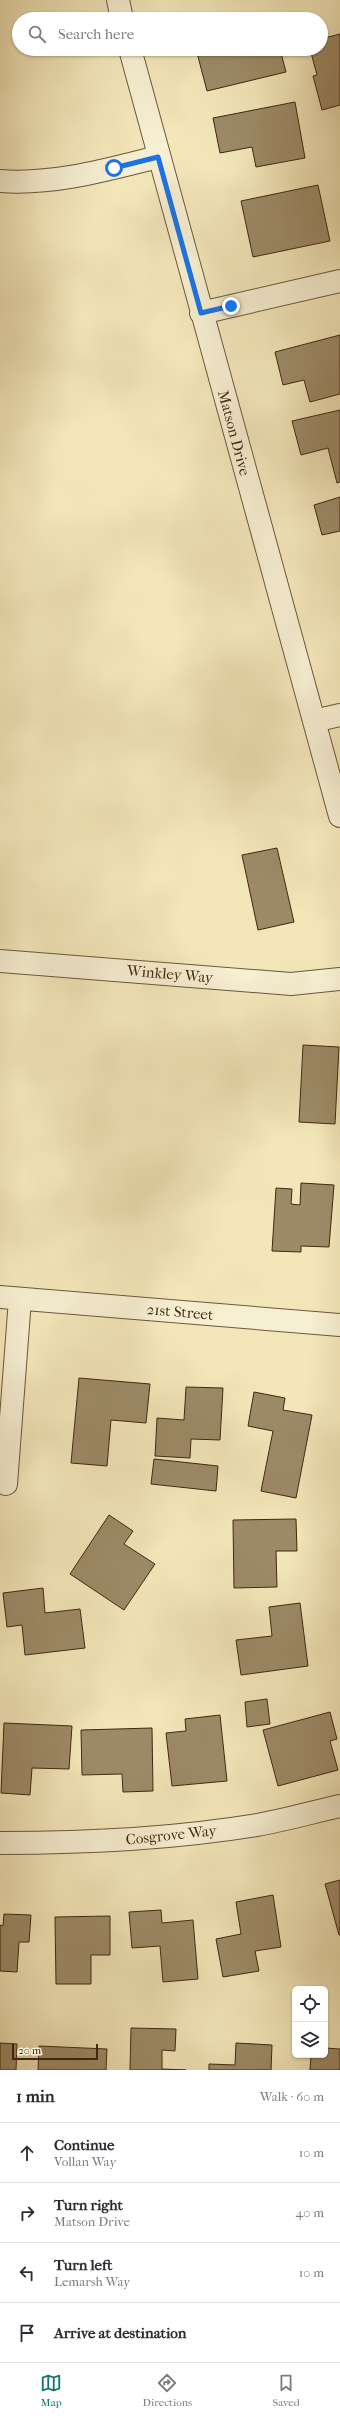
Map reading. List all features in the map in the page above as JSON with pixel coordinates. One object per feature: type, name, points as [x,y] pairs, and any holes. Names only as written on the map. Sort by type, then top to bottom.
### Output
[{"type":"street","name":"Matson Drive","points":[[132,56],[158,157],[340,816]]},
{"type":"street","points":[[0,180],[18,182],[70,178],[158,157]]},
{"type":"street","points":[[201,313],[340,281]]},
{"type":"street","points":[[314,722],[340,715]]},
{"type":"street","name":"Winkley Way","points":[[0,961],[291,984],[340,979]]},
{"type":"street","name":"21st Street","points":[[6,1484],[10,1298],[340,1326]]},
{"type":"street","name":"Cosgrove Way","points":[[0,1844],[88,1843],[174,1836],[259,1825],[340,1806]]},
{"type":"building","points":[[340,34],[340,105],[322,110],[313,76],[317,75],[312,56],[328,56],[328,37]]},
{"type":"building","points":[[198,56],[282,56],[286,72],[207,91]]},
{"type":"building","points":[[295,102],[305,158],[256,167],[252,147],[220,153],[213,118]]},
{"type":"building","points":[[318,185],[330,241],[253,257],[241,201]]},
{"type":"building","points":[[340,335],[340,394],[310,402],[304,380],[283,385],[275,352]]},
{"type":"building","points":[[340,410],[340,482],[337,483],[328,448],[301,455],[292,421]]},
{"type":"building","points":[[340,497],[340,531],[322,535],[314,505]]},
{"type":"building","points":[[277,848],[294,922],[258,930],[242,855]]},
{"type":"building","points":[[303,1045],[339,1047],[335,1124],[299,1122]]},
{"type":"building","points":[[301,1183],[334,1185],[329,1247],[301,1246],[301,1252],[272,1251],[276,1188],[292,1189],[291,1204],[300,1205]]},
{"type":"building","points":[[79,1378],[150,1384],[146,1423],[111,1420],[107,1466],[71,1463]]},
{"type":"building","points":[[186,1387],[223,1388],[220,1440],[191,1439],[190,1458],[155,1456],[157,1418],[184,1420]]},
{"type":"building","points":[[254,1392],[285,1398],[283,1410],[312,1415],[296,1498],[261,1491],[273,1431],[248,1426]]},
{"type":"building","points":[[154,1459],[218,1466],[216,1491],[151,1484]]},
{"type":"building","points":[[109,1515],[133,1531],[124,1544],[155,1564],[124,1610],[70,1574]]},
{"type":"building","points":[[296,1519],[297,1551],[276,1551],[277,1587],[234,1588],[233,1520]]},
{"type":"building","points":[[43,1588],[45,1613],[80,1609],[85,1648],[25,1655],[22,1625],[7,1627],[3,1593]]},
{"type":"building","points":[[300,1603],[308,1666],[241,1675],[236,1640],[272,1636],[269,1607]]},
{"type":"building","points":[[267,1699],[270,1724],[247,1727],[245,1702]]},
{"type":"building","points":[[330,1712],[337,1739],[330,1741],[338,1770],[278,1786],[263,1730]]},
{"type":"building","points":[[220,1715],[227,1781],[172,1786],[166,1733],[186,1731],[185,1719]]},
{"type":"building","points":[[4,1723],[72,1726],[69,1769],[32,1768],[30,1795],[1,1793]]},
{"type":"building","points":[[152,1728],[153,1791],[123,1792],[122,1774],[82,1775],[81,1730]]},
{"type":"building","points":[[340,1880],[340,1935],[339,1935],[325,1884]]},
{"type":"building","points":[[273,1895],[281,1947],[255,1951],[259,1971],[223,1977],[216,1939],[241,1934],[236,1902]]},
{"type":"building","points":[[161,1910],[162,1923],[193,1920],[198,1979],[163,1982],[160,1946],[132,1948],[129,1912]]},
{"type":"building","points":[[4,1914],[31,1915],[29,1942],[19,1942],[17,1972],[0,1971],[0,1925],[3,1926]]},
{"type":"building","points":[[110,1916],[110,1955],[91,1955],[91,1984],[56,1984],[55,1917]]},
{"type":"building","points":[[131,2028],[176,2029],[175,2051],[162,2050],[162,2069],[186,2070],[130,2070]]},
{"type":"building","points":[[0,2043],[17,2044],[16,2070],[0,2070]]},
{"type":"building","points":[[236,2043],[272,2045],[271,2070],[209,2070],[209,2064],[235,2065]]},
{"type":"building","points":[[39,2046],[107,2049],[106,2070],[38,2070]]},
{"type":"building","points":[[328,2048],[340,2049],[340,2070],[310,2070],[311,2058],[328,2058]]},
{"type":"route","points":[[114,168],[158,157],[201,313],[231,306]]}]
